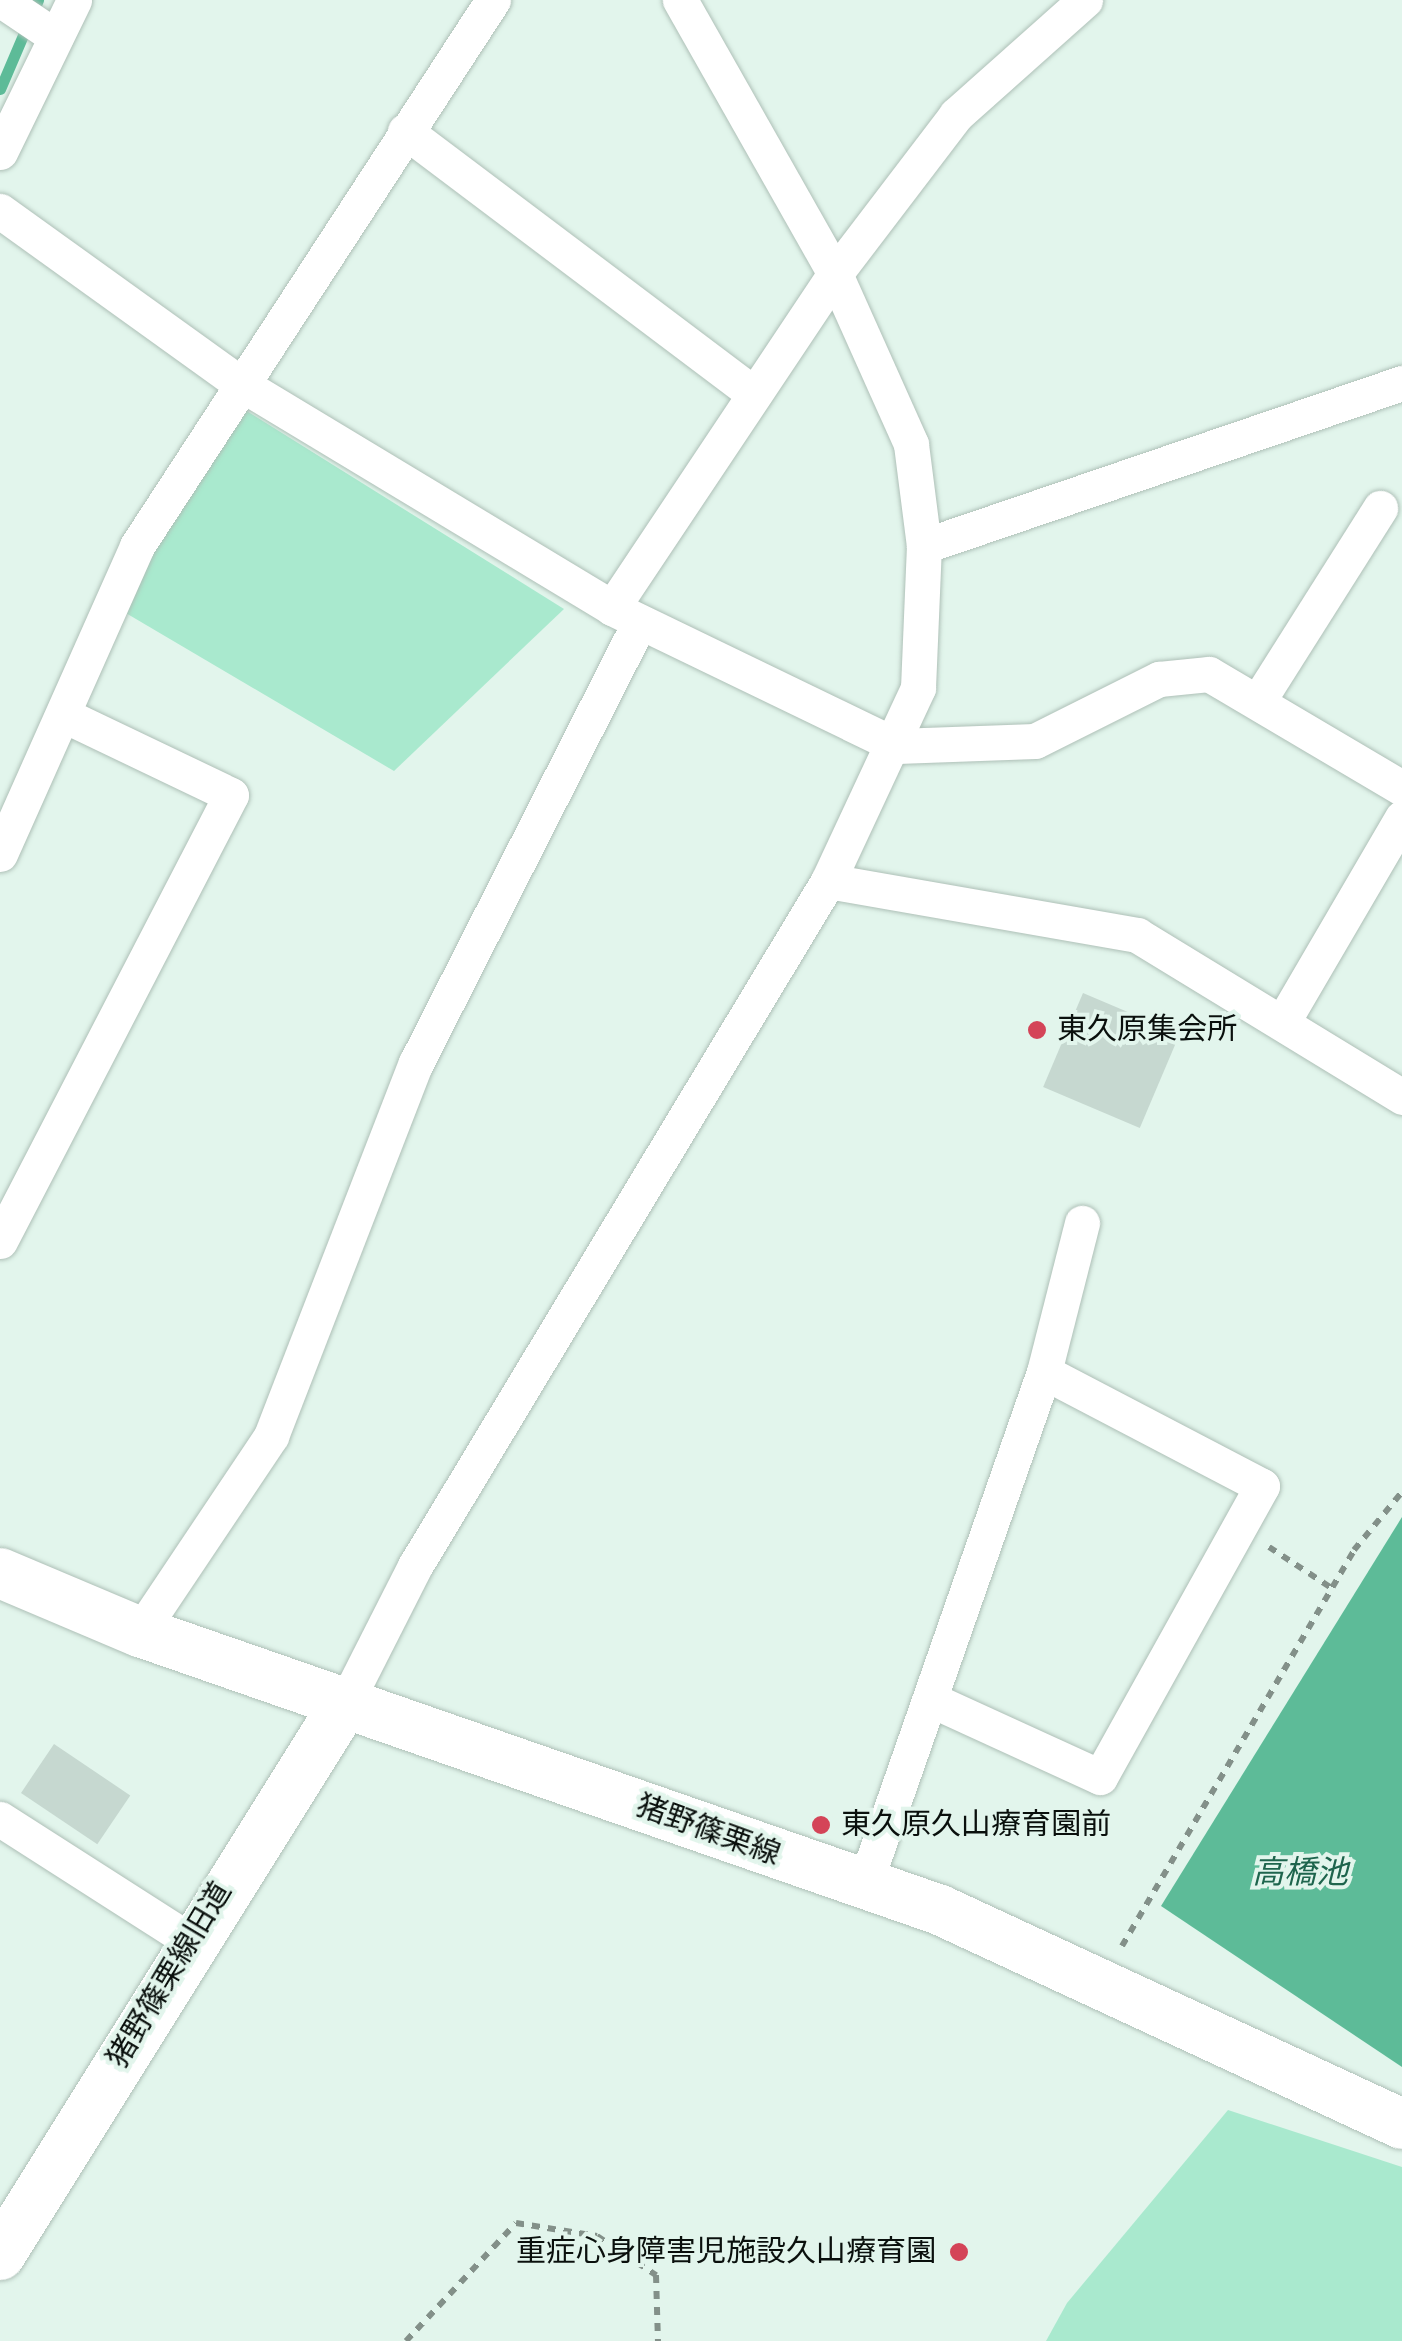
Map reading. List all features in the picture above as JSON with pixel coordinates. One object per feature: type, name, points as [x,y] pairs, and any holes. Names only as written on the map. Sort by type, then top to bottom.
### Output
[{"type":"main road","name":"猪野篠栗線","points":[[0,1573],[140,1632],[347,1700],[940,1910],[1402,2124]]},
{"type":"main road","name":"猪野篠栗線旧道","points":[[0,2255],[191,1941],[347,1700]]},
{"type":"street","points":[[1,0],[56,37]]},
{"type":"street","points":[[0,152],[74,0]]},
{"type":"street","points":[[347,1700],[415,1566],[828,881],[897,746],[918,688],[924,546],[911,444],[835,274],[680,0]]},
{"type":"street","points":[[140,1632],[271,1436],[416,1062],[556,772],[625,616],[754,394],[835,274],[956,115],[1085,0]]},
{"type":"street","points":[[0,854],[66,716],[137,546],[238,382],[405,131],[484,3]]},
{"type":"street","points":[[405,131],[754,394]]},
{"type":"street","points":[[0,211],[238,382],[625,616],[897,746],[1035,741],[1159,680],[1208,674],[1260,698],[1402,788]]},
{"type":"street","points":[[924,546],[1402,383]]},
{"type":"street","points":[[1260,698],[1380,508]]},
{"type":"street","points":[[0,1241],[231,795],[66,716]]},
{"type":"street","points":[[1285,1018],[1402,818]]},
{"type":"street","points":[[828,881],[1137,935],[1285,1018],[1402,1096]]},
{"type":"street","points":[[864,1886],[1044,1372],[1082,1224]]},
{"type":"street","points":[[930,1699],[1100,1777],[1262,1486],[1044,1372]]},
{"type":"street","points":[[0,1819],[191,1941]]},
{"type":"path","points":[[1098,1983],[1333,1588],[1402,1492]]},
{"type":"path","points":[[1239,1528],[1333,1588]]},
{"type":"path","points":[[406,2341],[516,2223],[596,2236],[656,2275],[658,2341]]},
{"type":"shaded area","points":[[237,405],[564,609],[394,771],[119,609]]},
{"type":"shaded area","points":[[1228,2110],[1402,2167],[1402,2341],[1046,2341],[1067,2303]]},
{"type":"water","name":"高橋池","points":[[1402,1517],[1402,2067],[1161,1906]]},
{"type":"building","points":[[1083,993],[1180,1034],[1140,1128],[1043,1087]]},
{"type":"building","points":[[54,1744],[130,1795],[97,1844],[21,1793]]},
{"type":"waterway","points":[[0,89],[38,0]]},
{"type":"place","name":"東久原集会所","points":[[1037,1030]]},
{"type":"place","name":"東久原久山療育園前","points":[[821,1825]]},
{"type":"place","name":"重症心身障害児施設久山療育園","points":[[959,2252]]}]
